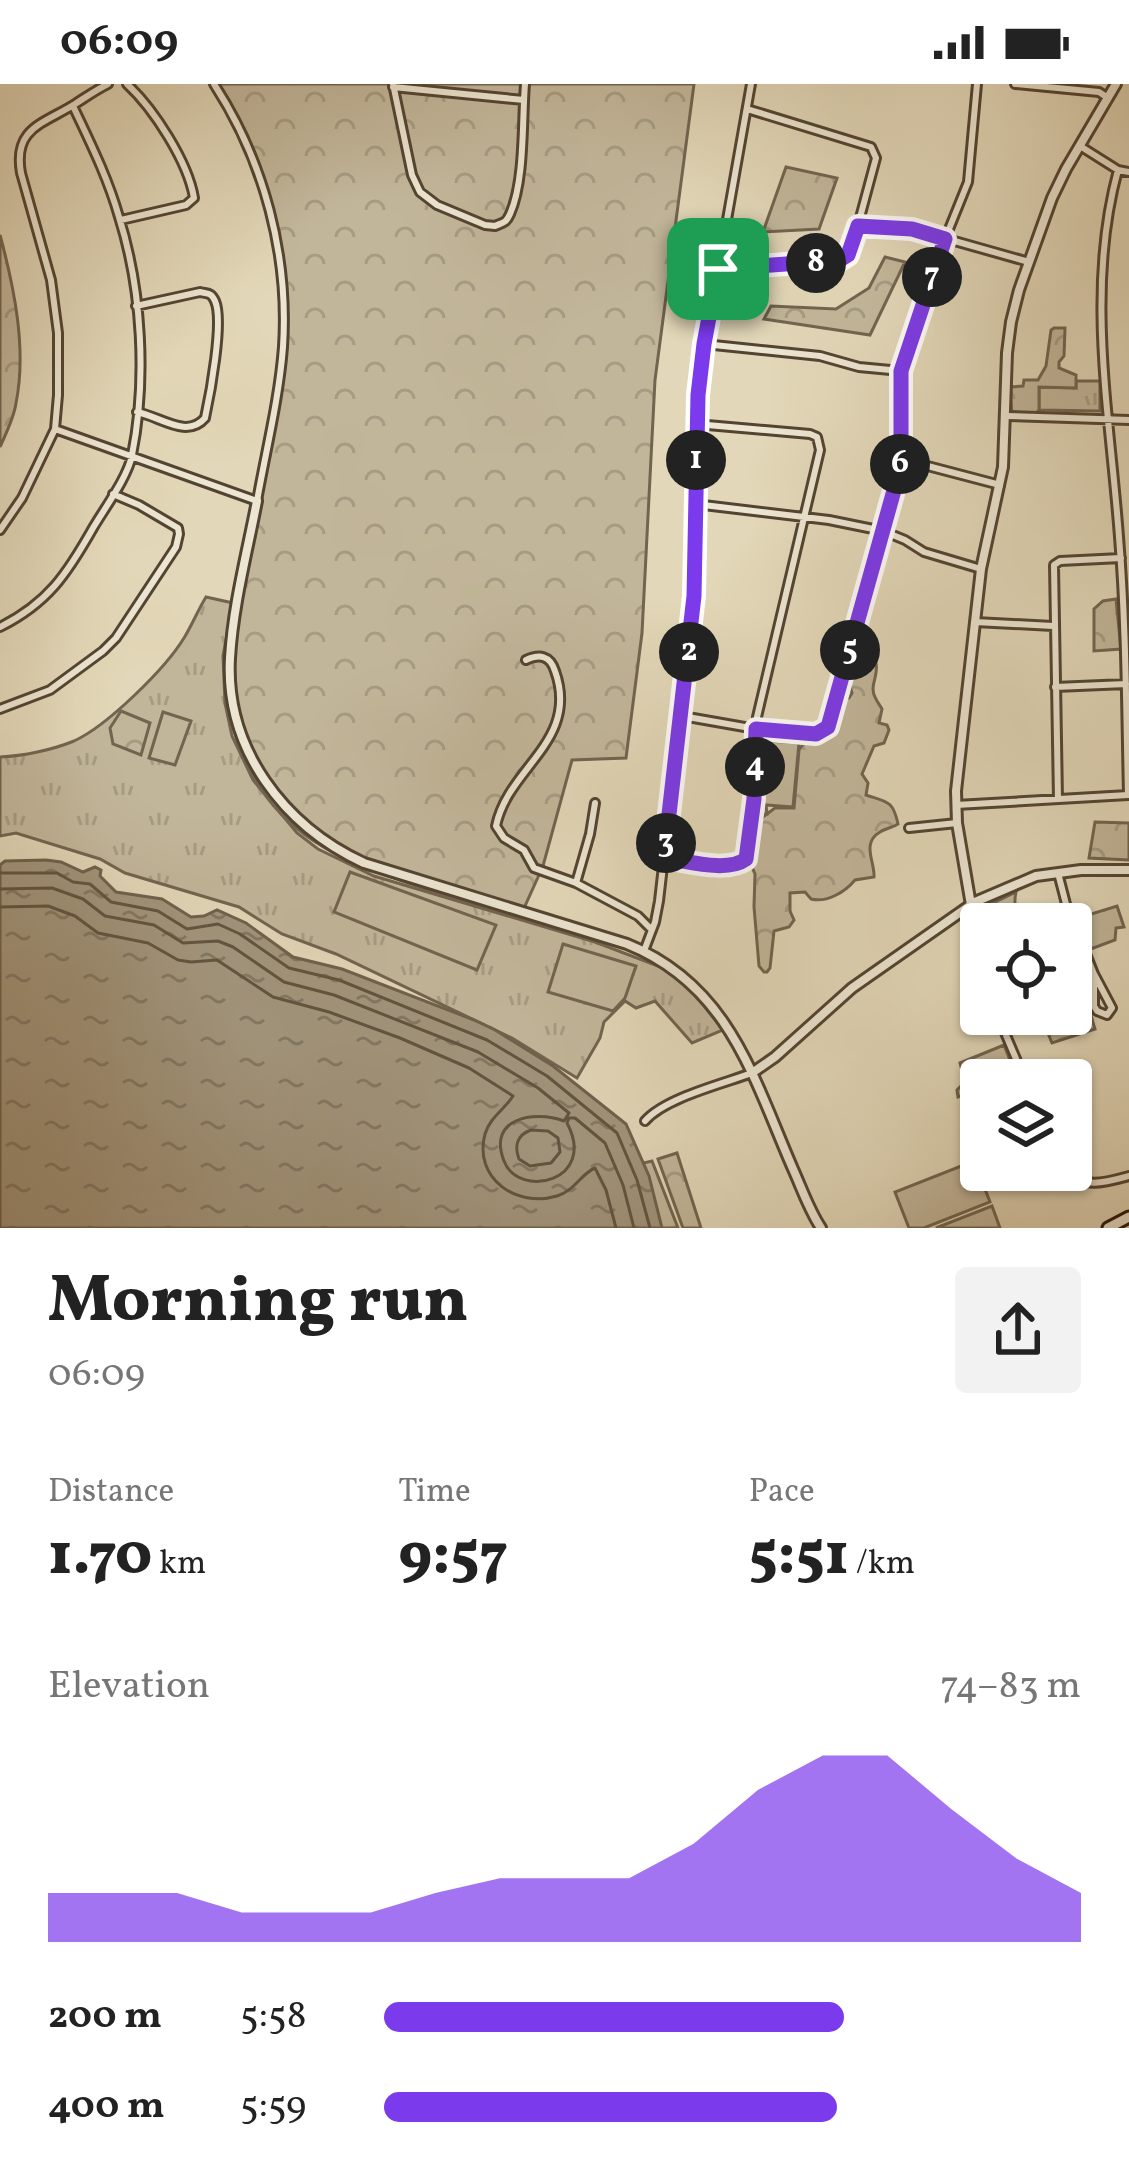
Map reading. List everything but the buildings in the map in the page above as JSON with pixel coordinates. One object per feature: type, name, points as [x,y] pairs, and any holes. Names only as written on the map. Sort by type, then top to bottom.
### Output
[{"type":"main road","points":[[1108,1228],[1129,1217]]},
{"type":"street","points":[[0,530],[22,498],[55,429],[59,364],[48,264],[19,158],[29,131],[108,84]]},
{"type":"street","points":[[121,220],[186,206],[194,198],[186,170],[127,84]]},
{"type":"street","points":[[214,84],[260,175],[280,266],[283,351],[230,660],[231,691],[244,741],[264,780],[279,801],[325,842],[364,863],[644,951],[683,975],[714,1006],[742,1049],[821,1228]]},
{"type":"street","points":[[524,100],[393,85],[412,176],[420,192],[437,205],[491,226],[506,221],[520,161],[524,100],[525,84]]},
{"type":"street","points":[[644,951],[664,858],[694,596],[697,424],[704,344],[751,84]]},
{"type":"street","points":[[682,716],[816,734],[828,727],[901,459],[901,371],[968,182],[977,84]]},
{"type":"street","points":[[1015,84],[1099,92],[1108,98]]},
{"type":"street","points":[[971,903],[956,805],[981,569],[1000,485],[1011,322],[1052,198],[1116,84]]},
{"type":"street","points":[[0,628],[57,586],[132,458],[137,412],[136,306],[121,220],[73,106]]},
{"type":"street","points":[[718,269],[840,260],[848,255],[876,158],[874,150],[747,109]]},
{"type":"street","points":[[1080,146],[1129,172]]},
{"type":"street","points":[[956,805],[1128,795],[1120,558],[1100,328],[1107,225],[1118,170]]},
{"type":"street","points":[[858,226],[912,229],[1029,262]]},
{"type":"street","points":[[136,306],[200,292],[214,297],[217,310],[214,363],[200,425],[186,429],[137,412]]},
{"type":"street","points":[[704,344],[820,356],[859,368],[901,371]]},
{"type":"street","points":[[1006,416],[1129,420]]},
{"type":"street","points":[[664,858],[732,866],[746,859],[761,697],[820,450],[818,437],[810,434],[697,424]]},
{"type":"street","points":[[55,429],[257,501]]},
{"type":"street","points":[[901,459],[1000,485]]},
{"type":"street","points":[[0,709],[44,694],[103,651],[176,547],[178,528],[112,494]]},
{"type":"street","points":[[695,504],[883,531],[924,552],[981,569]]},
{"type":"street","points":[[1058,799],[1052,575],[1057,563],[1120,558]]},
{"type":"street","points":[[975,622],[1053,626]]},
{"type":"street","points":[[526,660],[538,656],[553,664],[560,684],[559,717],[503,805],[496,826],[504,838],[524,850],[534,868],[612,901],[652,930]]},
{"type":"street","points":[[1055,687],[1126,685]]},
{"type":"street","points":[[576,883],[596,803]]},
{"type":"street","points":[[909,828],[957,823]]},
{"type":"street","points":[[975,903],[1030,878],[1081,870],[1129,870]]},
{"type":"street","points":[[1058,873],[1072,922],[1110,1001],[1107,1015],[1094,1006],[1094,974]]},
{"type":"street","points":[[644,1121],[678,1100],[752,1073],[842,996],[960,913]]},
{"type":"street","points":[[1092,1183],[1129,1176]]},
{"type":"green space","points":[[211,84],[694,84],[655,380],[642,633],[626,758],[572,760],[543,866],[520,917],[393,878],[313,840],[271,803],[237,739],[226,677],[280,376],[283,284],[267,201],[234,121]]},
{"type":"green space","points":[[786,167],[837,178],[819,229],[763,232]]},
{"type":"green space","points":[[0,235],[14,297],[20,361],[15,409],[0,447]]},
{"type":"green space","points":[[885,257],[905,262],[870,335],[764,319],[771,306],[836,309],[869,288]]},
{"type":"green space","points":[[1054,328],[1065,328],[1059,368],[1076,375],[1076,388],[1039,387],[1039,410],[1034,415],[1012,415],[1010,387],[1038,380]]},
{"type":"green space","points":[[1076,381],[1100,381],[1100,411],[1039,410],[1039,387],[1076,388]]},
{"type":"green space","points":[[206,597],[233,603],[223,656],[232,736],[253,780],[297,833],[318,849],[374,876],[595,942],[666,969],[693,992],[723,1030],[692,1043],[655,1001],[636,1008],[625,1001],[604,1022],[577,1078],[512,1038],[336,954],[282,934],[239,907],[125,873],[100,859],[16,833],[0,836],[0,757],[65,744],[102,723],[163,665]]},
{"type":"green space","points":[[1116,599],[1121,649],[1094,651],[1094,609]]},
{"type":"green space","points":[[862,657],[876,663],[873,689],[882,709],[879,723],[889,730],[884,743],[874,746],[862,774],[868,783],[866,795],[888,803],[898,824],[871,842],[874,877],[855,880],[823,899],[811,899],[805,892],[790,893],[794,920],[789,927],[774,931],[770,968],[764,972],[759,966],[755,874],[750,862],[756,822],[775,808],[794,808],[799,750],[830,727],[841,697],[849,698],[852,693],[848,680]]},
{"type":"green space","points":[[121,711],[150,723],[141,755],[113,744],[110,728]]},
{"type":"green space","points":[[163,712],[191,721],[175,765],[149,758]]},
{"type":"green space","points":[[767,741],[799,743],[793,807],[766,805],[767,814],[762,814],[762,805]]},
{"type":"green space","points":[[1095,822],[1129,823],[1129,860],[1089,858]]},
{"type":"green space","points":[[350,872],[496,925],[477,970],[334,912]]},
{"type":"green space","points":[[1016,892],[1015,903],[993,903]]},
{"type":"green space","points":[[1117,906],[1124,927],[1116,928],[1115,940],[1092,949],[1092,914]]},
{"type":"green space","points":[[563,944],[636,966],[625,998],[613,1011],[548,992]]},
{"type":"green space","points":[[1049,1035],[1077,1035],[1052,1043]]},
{"type":"green space","points":[[1004,1045],[1010,1059],[970,1059]]},
{"type":"green space","points":[[677,1153],[701,1228],[683,1228],[658,1159]]},
{"type":"green space","points":[[652,1161],[678,1228],[657,1228],[639,1164]]},
{"type":"green space","points":[[960,1166],[960,1191],[986,1191],[990,1202],[924,1228],[909,1228],[895,1192]]},
{"type":"green space","points":[[992,1206],[1000,1228],[936,1228]]},
{"type":"water","points":[[46,860],[83,872],[95,867],[116,892],[162,899],[191,917],[217,910],[246,923],[293,957],[342,969],[495,1030],[553,1066],[626,1124],[649,1176],[662,1228],[0,1228],[0,865]]},
{"type":"route","points":[[858,226],[912,229],[945,239],[901,371],[898,476],[828,727],[820,734],[756,729],[746,859],[732,866],[664,858],[694,596],[698,395],[718,269],[840,260],[848,255],[858,226]]}]
